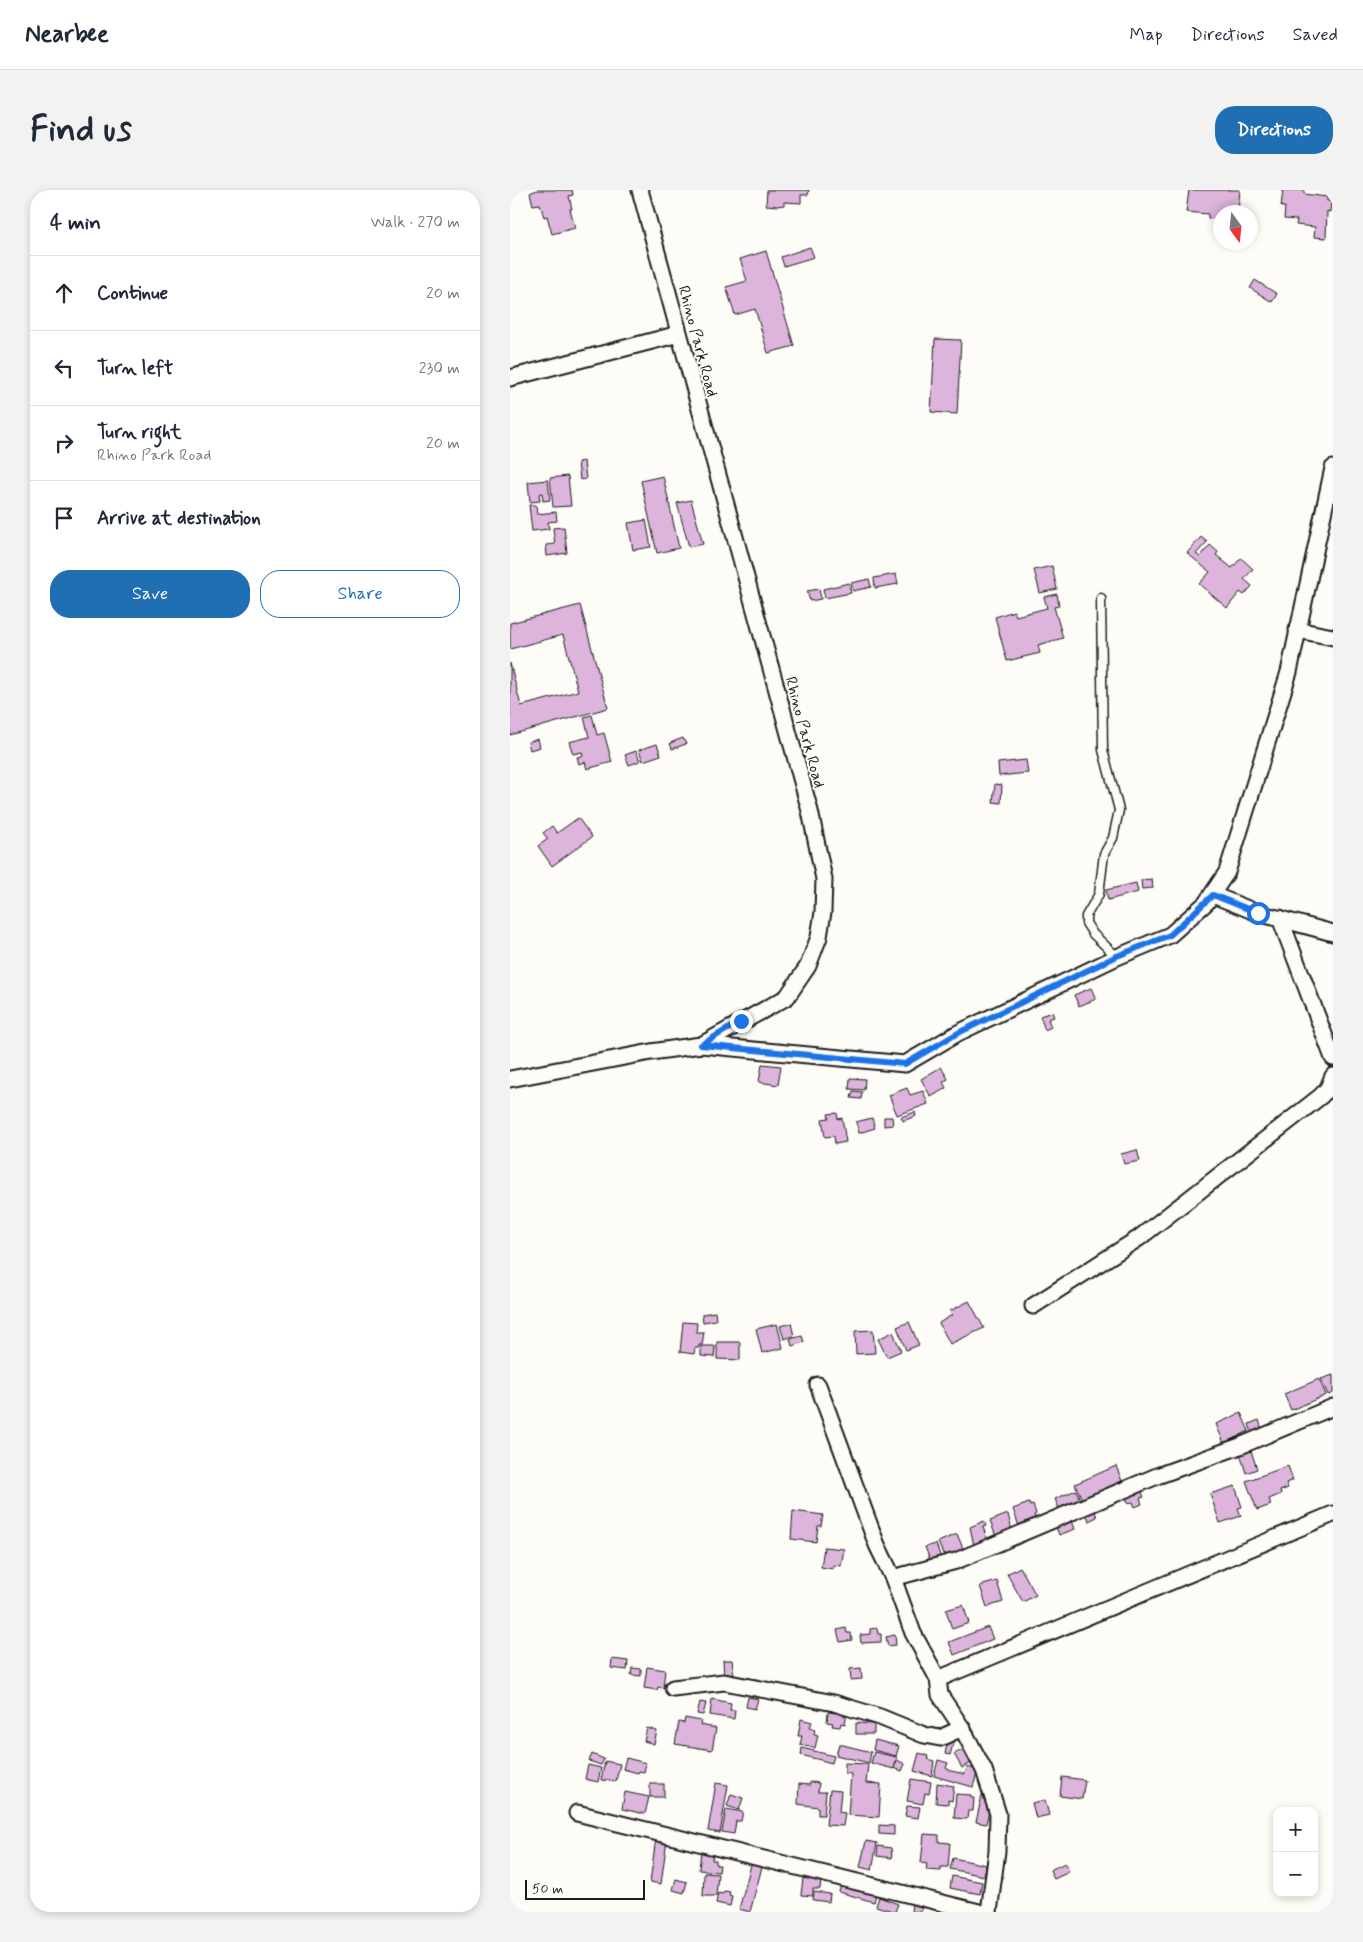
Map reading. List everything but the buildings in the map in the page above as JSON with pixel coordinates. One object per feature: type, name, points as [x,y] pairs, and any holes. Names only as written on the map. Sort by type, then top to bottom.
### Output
[{"type":"street","name":"Rhino Park Road","points":[[510,1079],[651,1052],[701,1045],[787,997],[799,982],[808,966],[818,937],[823,912],[824,879],[808,801],[640,190]]},
{"type":"street","points":[[510,378],[679,334]]},
{"type":"street","points":[[701,1045],[905,1064],[950,1037],[1117,956],[1170,935],[1213,895],[1230,862],[1289,672],[1333,468]]},
{"type":"street","points":[[1297,630],[1333,637]]},
{"type":"street","points":[[1213,895],[1258,913],[1333,933]]},
{"type":"street","points":[[1280,918],[1333,1058]]},
{"type":"street","points":[[1034,1306],[1147,1232],[1321,1096],[1328,1088],[1333,1076]]},
{"type":"street","points":[[818,1384],[877,1545],[893,1578],[913,1634],[938,1679],[940,1695],[962,1728],[984,1770],[998,1814],[997,1851],[989,1912]]},
{"type":"street","points":[[893,1578],[956,1561],[1158,1476],[1240,1446],[1333,1406]]},
{"type":"street","points":[[938,1679],[1333,1514]]},
{"type":"street","points":[[673,1688],[724,1682],[834,1703],[924,1735],[940,1738],[962,1728]]},
{"type":"street","points":[[577,1813],[979,1912]]},
{"type":"lane","points":[[1101,598],[1103,750],[1119,810],[1113,838],[1104,854],[1099,894],[1086,916],[1086,923],[1093,934],[1117,956]]},
{"type":"route","points":[[741,1021],[701,1045],[905,1064],[958,1033],[1012,1009],[1117,956],[1170,935],[1206,904],[1213,895],[1258,913]]}]
